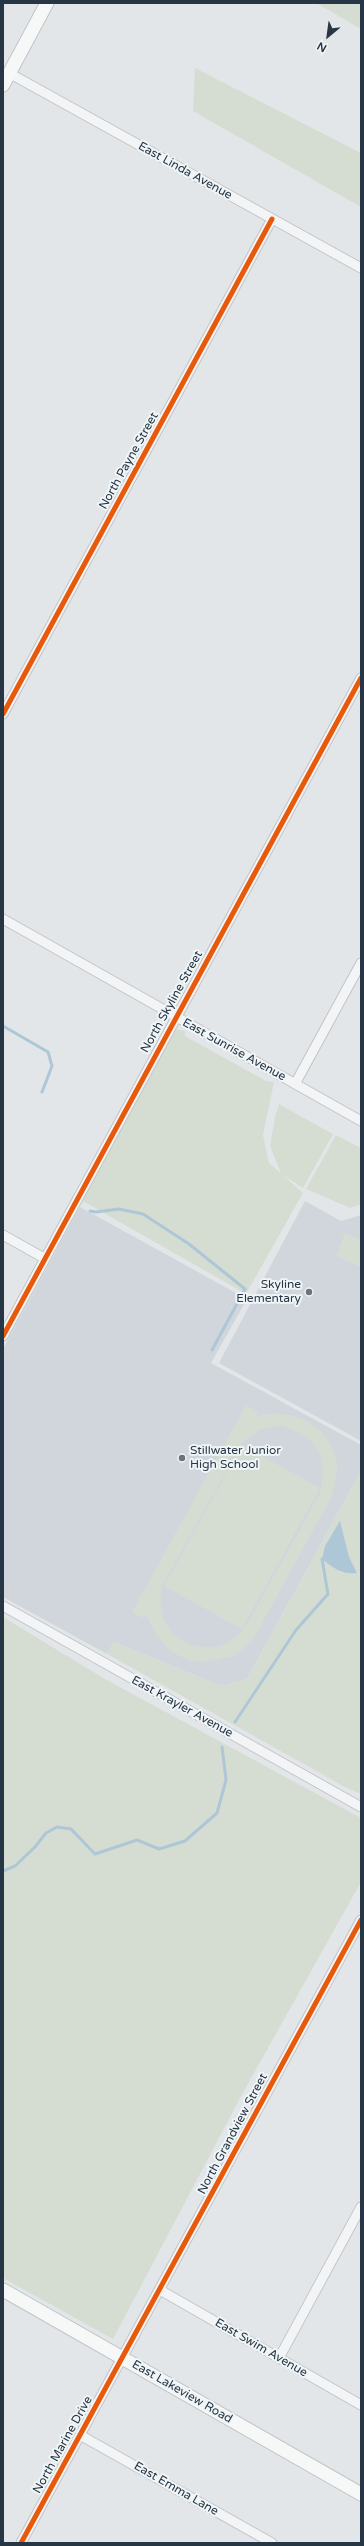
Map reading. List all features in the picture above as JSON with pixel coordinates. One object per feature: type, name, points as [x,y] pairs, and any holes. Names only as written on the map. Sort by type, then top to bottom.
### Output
[{"type":"street","points":[[6,79],[47,3]]},
{"type":"street","name":"East Linda Avenue","points":[[6,79],[272,219],[361,268]]},
{"type":"street","name":"North Payne Street","points":[[3,714],[272,219]]},
{"type":"street","name":"North Skyline Street","points":[[3,1336],[175,1017],[358,690],[361,678]]},
{"type":"street","name":"East Sunrise Avenue","points":[[3,919],[361,1121]]},
{"type":"street","points":[[295,1084],[361,963]]},
{"type":"street","points":[[3,1235],[44,1258]]},
{"type":"street","name":"East Krayler Avenue","points":[[3,1606],[361,1807]]},
{"type":"street","name":"North Grandview Street","points":[[122,2357],[361,1920]]},
{"type":"street","points":[[279,2358],[361,2208]]},
{"type":"street","name":"East Lakeview Road","points":[[3,2290],[361,2494]]},
{"type":"street","name":"East Swim Avenue","points":[[160,2290],[361,2405]]},
{"type":"street","name":"North Marine Drive","points":[[21,2543],[122,2357]]},
{"type":"street","name":"East Emma Lane","points":[[80,2435],[272,2543]]},
{"type":"shaded area","points":[[316,3],[361,3],[361,29]]},
{"type":"shaded area","points":[[195,68],[361,153],[361,207],[193,111]]},
{"type":"shaded area","points":[[176,1029],[185,1031],[185,1036],[266,1081],[274,1082],[263,1135],[269,1163],[281,1173],[270,1146],[279,1104],[333,1134],[303,1188],[283,1175],[303,1193],[246,1294],[81,1200]]},
{"type":"shaded area","points":[[336,1135],[361,1148],[361,1204],[350,1208],[306,1189]]},
{"type":"shaded area","name":"Skyline Elementary","points":[[305,1201],[341,1221],[361,1215],[361,1441],[219,1363]]},
{"type":"shaded area","name":"Stillwater Junior High School","points":[[80,1207],[247,1299],[211,1363],[361,1445],[361,1471],[247,1679],[221,1686],[114,1642],[107,1654],[3,1597],[3,1349]]},
{"type":"shaded area","points":[[345,1233],[361,1240],[361,1267],[336,1256]]},
{"type":"shaded area","points":[[246,1405],[258,1412],[255,1417],[268,1414],[293,1416],[305,1420],[316,1427],[325,1436],[332,1446],[337,1464],[332,1496],[254,1638],[241,1651],[234,1656],[207,1661],[195,1661],[184,1658],[165,1645],[157,1636],[146,1613],[143,1618],[132,1612]],"holes":[[[282,1426],[305,1436],[318,1450],[323,1469],[320,1493],[246,1626],[239,1634],[231,1641],[212,1647],[192,1645],[183,1641],[168,1628],[164,1619],[160,1596],[161,1588],[242,1443],[260,1429]]]},
{"type":"shaded area","points":[[242,1445],[320,1488],[242,1629],[164,1586]]},
{"type":"shaded area","points":[[361,1471],[361,1794],[345,1787],[107,1654],[114,1642],[221,1686],[247,1679]]},
{"type":"shaded area","points":[[3,1617],[105,1679],[361,1818],[361,1882],[240,2098],[113,2339],[3,2278]]},
{"type":"water","points":[[340,1521],[349,1557],[357,1573],[347,1573],[338,1570],[322,1559],[325,1546]]},
{"type":"waterway","points":[[3,1026],[48,1052],[52,1066],[42,1092]]},
{"type":"waterway","points":[[90,1211],[96,1212],[119,1209],[143,1214],[189,1244],[245,1289],[212,1350]]},
{"type":"waterway","points":[[235,1722],[296,1630],[328,1594],[322,1559]]},
{"type":"waterway","points":[[3,1871],[15,1866],[35,1847],[46,1833],[57,1827],[71,1829],[95,1854],[137,1840],[159,1849],[185,1841],[217,1813],[226,1780],[222,1747]]},
{"type":"cycle path","points":[[3,714],[272,219]]},
{"type":"cycle path","points":[[3,1336],[361,678]]},
{"type":"cycle path","points":[[21,2543],[361,1920]]},
{"type":"place","name":"Skyline Elementary","points":[[309,1292]]},
{"type":"place","name":"Stillwater Junior High School","points":[[182,1458]]}]
